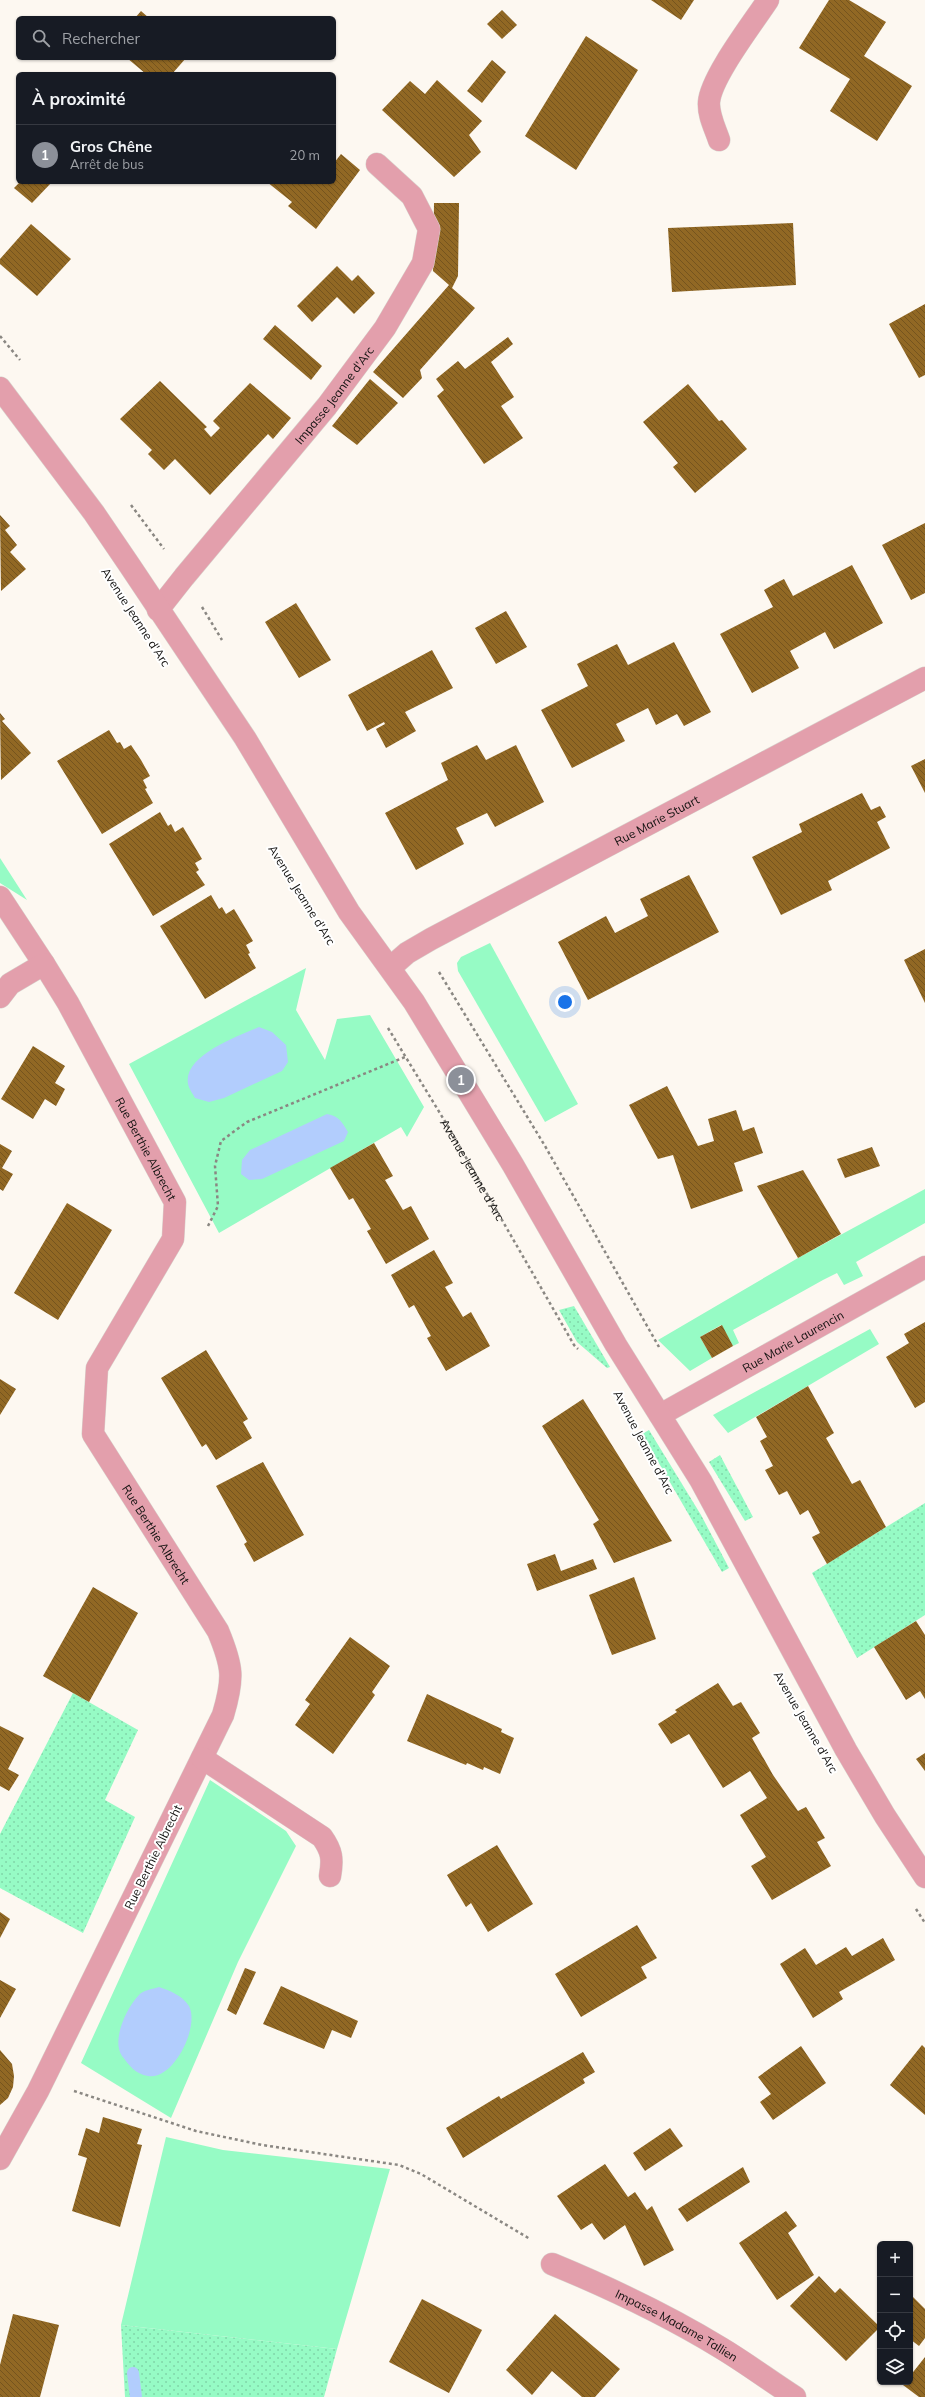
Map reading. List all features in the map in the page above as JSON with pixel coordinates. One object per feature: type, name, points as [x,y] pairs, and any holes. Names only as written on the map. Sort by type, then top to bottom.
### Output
[{"type":"street","points":[[719,140],[711,119],[709,101],[715,81],[768,0]]},
{"type":"street","name":"Impasse Jeanne d'Arc","points":[[158,610],[184,576],[327,406],[385,328],[423,262],[429,229],[412,196],[377,164]]},
{"type":"street","name":"Avenue Jeanne d'Arc","points":[[0,388],[94,514],[245,738],[349,912],[390,968],[513,1165],[616,1345],[727,1527],[846,1750],[885,1816],[925,1877]]},
{"type":"street","name":"Rue Marie Stuart","points":[[390,968],[407,953],[431,939],[925,678]]},
{"type":"street","name":"Rue Berthie Albrecht","points":[[0,897],[68,1003],[175,1202],[173,1239],[96,1368],[93,1434],[218,1631],[230,1659],[230,1690],[223,1715],[44,2080],[0,2159]]},
{"type":"street","points":[[0,997],[10,984],[44,964]]},
{"type":"street","name":"Rue Marie Laurencin","points":[[660,1415],[925,1267]]},
{"type":"street","points":[[202,1758],[322,1837],[330,1848],[333,1860],[330,1876]]},
{"type":"street","name":"Impasse Madame Tallien","points":[[552,2264],[608,2288],[661,2315],[721,2348],[795,2397]]},
{"type":"path","name":"Avenue Jeanne d'Arc","points":[[386,1024],[449,1128],[574,1345],[580,1350]]},
{"type":"path","points":[[173,1239],[207,1228],[218,1206],[215,1166],[221,1141],[247,1122],[405,1057]]},
{"type":"path","points":[[913,1903],[925,1923]]},
{"type":"path","points":[[44,2080],[196,2131],[262,2145],[399,2165],[421,2174],[537,2243],[552,2264]]},
{"type":"green space","points":[[0,858],[27,900],[0,883]]},
{"type":"green space","points":[[490,943],[578,1104],[545,1122],[458,971],[457,963],[461,957]]},
{"type":"green space","points":[[306,968],[296,1010],[325,1060],[337,1019],[370,1015],[424,1107],[407,1137],[401,1127],[219,1233],[129,1064]]},
{"type":"green space","points":[[925,1189],[925,1223],[856,1262],[863,1276],[844,1285],[837,1273],[823,1280],[733,1330],[739,1343],[733,1346],[721,1325],[700,1337],[712,1358],[690,1371],[658,1340],[798,1258]]},
{"type":"green space","points":[[574,1306],[610,1367],[607,1368],[577,1342],[559,1310]]},
{"type":"green space","points":[[870,1329],[879,1344],[728,1433],[713,1415]]},
{"type":"green space","points":[[649,1430],[701,1515],[729,1568],[722,1572],[642,1434]]},
{"type":"green space","points":[[720,1455],[753,1517],[745,1521],[709,1462]]},
{"type":"green space","points":[[925,1503],[925,1615],[857,1658],[812,1573]]},
{"type":"green space","points":[[73,1693],[138,1730],[105,1800],[135,1817],[83,1933],[0,1888],[0,1834]]},
{"type":"green space","points":[[210,1780],[286,1831],[296,1846],[238,1962],[171,2118],[81,2063]]},
{"type":"green space","points":[[166,2137],[223,2150],[390,2169],[337,2349],[121,2325]]},
{"type":"green space","points":[[121,2325],[337,2349],[324,2397],[125,2397]]},
{"type":"water","points":[[259,1027],[272,1032],[286,1045],[288,1062],[282,1071],[224,1098],[209,1102],[195,1098],[188,1084],[189,1074],[194,1064],[214,1048],[226,1041]]},
{"type":"water","points":[[327,1114],[337,1118],[344,1125],[348,1132],[344,1141],[262,1179],[249,1180],[241,1174],[242,1160],[250,1150]]},
{"type":"water","points":[[159,1987],[176,1994],[186,2002],[189,2006],[191,2015],[191,2026],[182,2051],[175,2062],[166,2070],[157,2075],[148,2076],[139,2073],[130,2066],[122,2056],[118,2041],[125,2015],[134,2000],[141,1993]]},
{"type":"building","points":[[651,0],[694,0],[681,20]]},
{"type":"building","points":[[829,0],[849,0],[886,22],[864,56],[912,86],[877,141],[830,111],[850,79],[799,48]]},
{"type":"building","points":[[502,10],[517,25],[502,39],[487,24]]},
{"type":"building","points":[[141,11],[147,16],[137,16]]},
{"type":"building","points":[[586,36],[638,70],[576,170],[525,136]]},
{"type":"building","points":[[129,60],[184,60],[174,72],[144,72]]},
{"type":"building","points":[[492,60],[506,72],[482,103],[467,91]]},
{"type":"building","points":[[437,80],[482,121],[469,135],[481,152],[454,177],[382,110],[410,81],[425,94]]},
{"type":"building","points":[[341,154],[360,170],[316,229],[288,206],[292,202],[270,184],[336,184],[336,160]]},
{"type":"building","points":[[18,184],[50,184],[32,203],[14,188]]},
{"type":"building","points":[[434,203],[459,203],[458,276],[452,288],[475,308],[420,370],[422,378],[403,398],[373,372],[449,285],[433,271]]},
{"type":"building","points":[[793,223],[796,285],[672,292],[668,228]]},
{"type":"building","points":[[31,224],[71,259],[37,296],[0,264],[0,259]]},
{"type":"building","points":[[337,266],[352,281],[358,275],[375,293],[354,314],[337,297],[312,322],[297,306]]},
{"type":"building","points":[[925,304],[925,375],[919,378],[889,324]]},
{"type":"building","points":[[275,325],[322,366],[311,380],[263,339]]},
{"type":"building","points":[[508,337],[513,344],[491,362],[514,397],[501,406],[523,438],[484,464],[437,396],[444,390],[436,379],[458,361],[465,369]]},
{"type":"building","points":[[370,379],[398,403],[357,445],[332,426]]},
{"type":"building","points":[[160,381],[207,427],[204,429],[211,437],[220,428],[213,421],[250,383],[291,418],[273,439],[268,434],[210,495],[175,459],[164,470],[148,454],[152,450],[120,419]]},
{"type":"building","points":[[688,384],[719,421],[722,420],[747,449],[695,493],[673,467],[678,463],[643,422]]},
{"type":"building","points":[[0,515],[10,526],[5,530],[17,545],[10,552],[26,569],[1,591]]},
{"type":"building","points":[[925,523],[925,593],[911,600],[882,545]]},
{"type":"building","points":[[852,565],[883,623],[834,649],[825,632],[790,651],[799,668],[752,693],[720,634],[773,607],[764,590],[776,583],[784,579],[793,596]]},
{"type":"building","points":[[296,603],[331,660],[299,678],[265,622]]},
{"type":"building","points":[[506,611],[527,647],[496,664],[475,628]]},
{"type":"building","points":[[674,642],[711,712],[684,726],[677,714],[656,725],[648,708],[616,724],[625,741],[572,768],[541,710],[588,686],[577,664],[617,644],[628,665]]},
{"type":"building","points":[[432,650],[453,688],[405,712],[416,731],[386,748],[376,729],[385,724],[384,722],[367,731],[348,695]]},
{"type":"building","points":[[0,713],[5,719],[2,721],[31,753],[1,780]]},
{"type":"building","points":[[109,730],[117,743],[120,742],[124,749],[131,745],[141,760],[150,776],[143,780],[147,788],[145,789],[153,803],[102,834],[57,761]]},
{"type":"building","points":[[477,745],[486,760],[516,745],[544,802],[495,827],[487,813],[456,828],[464,844],[416,870],[385,813],[448,780],[441,763]]},
{"type":"building","points":[[925,759],[925,793],[911,766]]},
{"type":"building","points":[[862,793],[871,810],[880,806],[886,817],[877,822],[890,848],[828,881],[832,890],[781,915],[752,857],[802,832],[799,824]]},
{"type":"building","points":[[160,812],[168,826],[171,824],[175,832],[183,827],[202,859],[195,863],[199,870],[196,872],[205,885],[153,916],[109,844]]},
{"type":"building","points":[[689,875],[719,932],[588,1000],[558,942],[606,916],[615,933],[648,916],[640,899]]},
{"type":"building","points":[[211,895],[219,909],[222,907],[226,914],[234,909],[253,941],[246,945],[250,953],[248,954],[256,968],[205,999],[160,926]]},
{"type":"building","points":[[925,949],[925,1003],[904,960]]},
{"type":"building","points":[[33,1046],[65,1066],[55,1083],[65,1089],[56,1106],[45,1099],[33,1119],[1,1099]]},
{"type":"building","points":[[667,1086],[698,1146],[714,1141],[708,1119],[736,1110],[743,1131],[754,1127],[763,1153],[734,1163],[743,1191],[691,1209],[673,1155],[658,1159],[629,1105]]},
{"type":"building","points":[[374,1143],[393,1176],[385,1180],[403,1210],[411,1206],[429,1239],[386,1264],[367,1231],[371,1229],[353,1198],[349,1200],[330,1168]]},
{"type":"building","points":[[0,1144],[12,1151],[2,1168],[13,1174],[3,1191],[0,1189]]},
{"type":"building","points":[[872,1147],[880,1166],[845,1178],[837,1159]]},
{"type":"building","points":[[803,1170],[841,1234],[798,1258],[757,1186]]},
{"type":"building","points":[[67,1203],[112,1230],[58,1320],[14,1293]]},
{"type":"building","points":[[434,1250],[453,1283],[445,1287],[463,1317],[471,1312],[490,1346],[446,1371],[427,1338],[431,1336],[414,1305],[409,1308],[391,1275]]},
{"type":"building","points":[[925,1322],[925,1402],[915,1408],[886,1357],[909,1343],[904,1334]]},
{"type":"building","points":[[722,1325],[733,1346],[712,1358],[700,1337]]},
{"type":"building","points":[[206,1350],[248,1419],[243,1422],[252,1438],[216,1460],[206,1444],[202,1447],[161,1378]]},
{"type":"building","points":[[0,1379],[16,1389],[0,1415]]},
{"type":"building","points":[[808,1386],[834,1433],[826,1438],[852,1484],[860,1480],[886,1527],[827,1564],[812,1537],[820,1533],[808,1510],[800,1515],[787,1491],[779,1495],[765,1470],[773,1466],[760,1441],[767,1437],[756,1417]]},
{"type":"building","points":[[583,1399],[672,1541],[614,1563],[593,1524],[599,1520],[542,1426]]},
{"type":"building","points":[[263,1462],[304,1535],[254,1562],[244,1544],[247,1542],[216,1486]]},
{"type":"building","points":[[555,1554],[561,1571],[593,1559],[597,1569],[537,1591],[527,1564]]},
{"type":"building","points":[[634,1577],[656,1639],[612,1655],[589,1595]]},
{"type":"building","points":[[93,1587],[138,1613],[89,1702],[43,1676]]},
{"type":"building","points":[[916,1621],[925,1635],[925,1699],[920,1691],[906,1700],[874,1647]]},
{"type":"building","points":[[350,1637],[390,1666],[372,1692],[375,1695],[333,1754],[295,1725],[310,1704],[305,1700]]},
{"type":"building","points":[[718,1683],[733,1706],[741,1702],[760,1733],[752,1738],[773,1775],[798,1811],[806,1807],[825,1838],[817,1842],[831,1866],[772,1900],[751,1866],[766,1857],[740,1815],[767,1798],[750,1771],[723,1788],[689,1734],[671,1744],[658,1724],[677,1712],[675,1710]]},
{"type":"building","points":[[427,1694],[502,1729],[501,1732],[514,1738],[500,1774],[484,1767],[483,1770],[467,1763],[466,1765],[407,1741]]},
{"type":"building","points":[[0,1726],[24,1738],[8,1769],[19,1775],[9,1791],[0,1786]]},
{"type":"building","points":[[925,1753],[925,1771],[916,1759]]},
{"type":"building","points":[[497,1845],[533,1904],[488,1932],[471,1903],[466,1907],[447,1875]]},
{"type":"building","points":[[0,1912],[10,1919],[0,1938]]},
{"type":"building","points":[[637,1925],[657,1958],[641,1967],[647,1978],[581,2017],[555,1974]]},
{"type":"building","points":[[883,1938],[895,1960],[839,1992],[843,1999],[813,2018],[780,1964],[805,1948],[816,1965],[846,1947],[852,1956]]},
{"type":"building","points":[[245,1968],[256,1972],[236,2015],[227,2010]]},
{"type":"building","points":[[0,1980],[16,1989],[0,2018]]},
{"type":"building","points":[[281,1986],[358,2021],[351,2038],[332,2030],[324,2049],[263,2024]]},
{"type":"building","points":[[922,2045],[925,2048],[925,2115],[890,2085]]},
{"type":"building","points":[[801,2046],[826,2083],[773,2120],[760,2102],[771,2094],[758,2077]]},
{"type":"building","points":[[0,2050],[12,2064],[14,2076],[13,2087],[8,2098],[0,2105]]},
{"type":"building","points":[[583,2052],[595,2072],[583,2079],[585,2083],[463,2158],[446,2128],[499,2096],[501,2099]]},
{"type":"building","points":[[103,2117],[142,2129],[137,2144],[142,2145],[120,2227],[72,2211],[87,2158],[78,2155],[86,2128],[99,2133]]},
{"type":"building","points":[[670,2128],[683,2146],[645,2171],[633,2153]]},
{"type":"building","points":[[605,2164],[628,2197],[635,2192],[647,2210],[652,2206],[674,2250],[644,2266],[625,2225],[604,2240],[592,2223],[581,2230],[557,2196]]},
{"type":"building","points":[[743,2167],[750,2182],[687,2222],[678,2209]]},
{"type":"building","points":[[786,2211],[797,2226],[788,2233],[814,2275],[777,2300],[739,2243]]},
{"type":"building","points":[[819,2276],[835,2293],[840,2288],[877,2324],[877,2330],[846,2361],[790,2306]]},
{"type":"building","points":[[913,2297],[925,2309],[925,2338],[919,2346],[913,2341]]},
{"type":"building","points":[[422,2299],[482,2330],[449,2393],[389,2362]]},
{"type":"building","points":[[13,2314],[59,2325],[40,2397],[0,2397],[0,2365]]},
{"type":"building","points":[[555,2314],[620,2369],[595,2397],[582,2397],[552,2371],[532,2395],[506,2370]]},
{"type":"building","points":[[925,2357],[925,2397],[919,2397],[903,2385],[913,2385],[913,2372]]},
{"type":"waterway","points":[[133,2373],[136,2397]]},
{"type":"place","name":"Gros Chêne","points":[[461,1080]]}]
